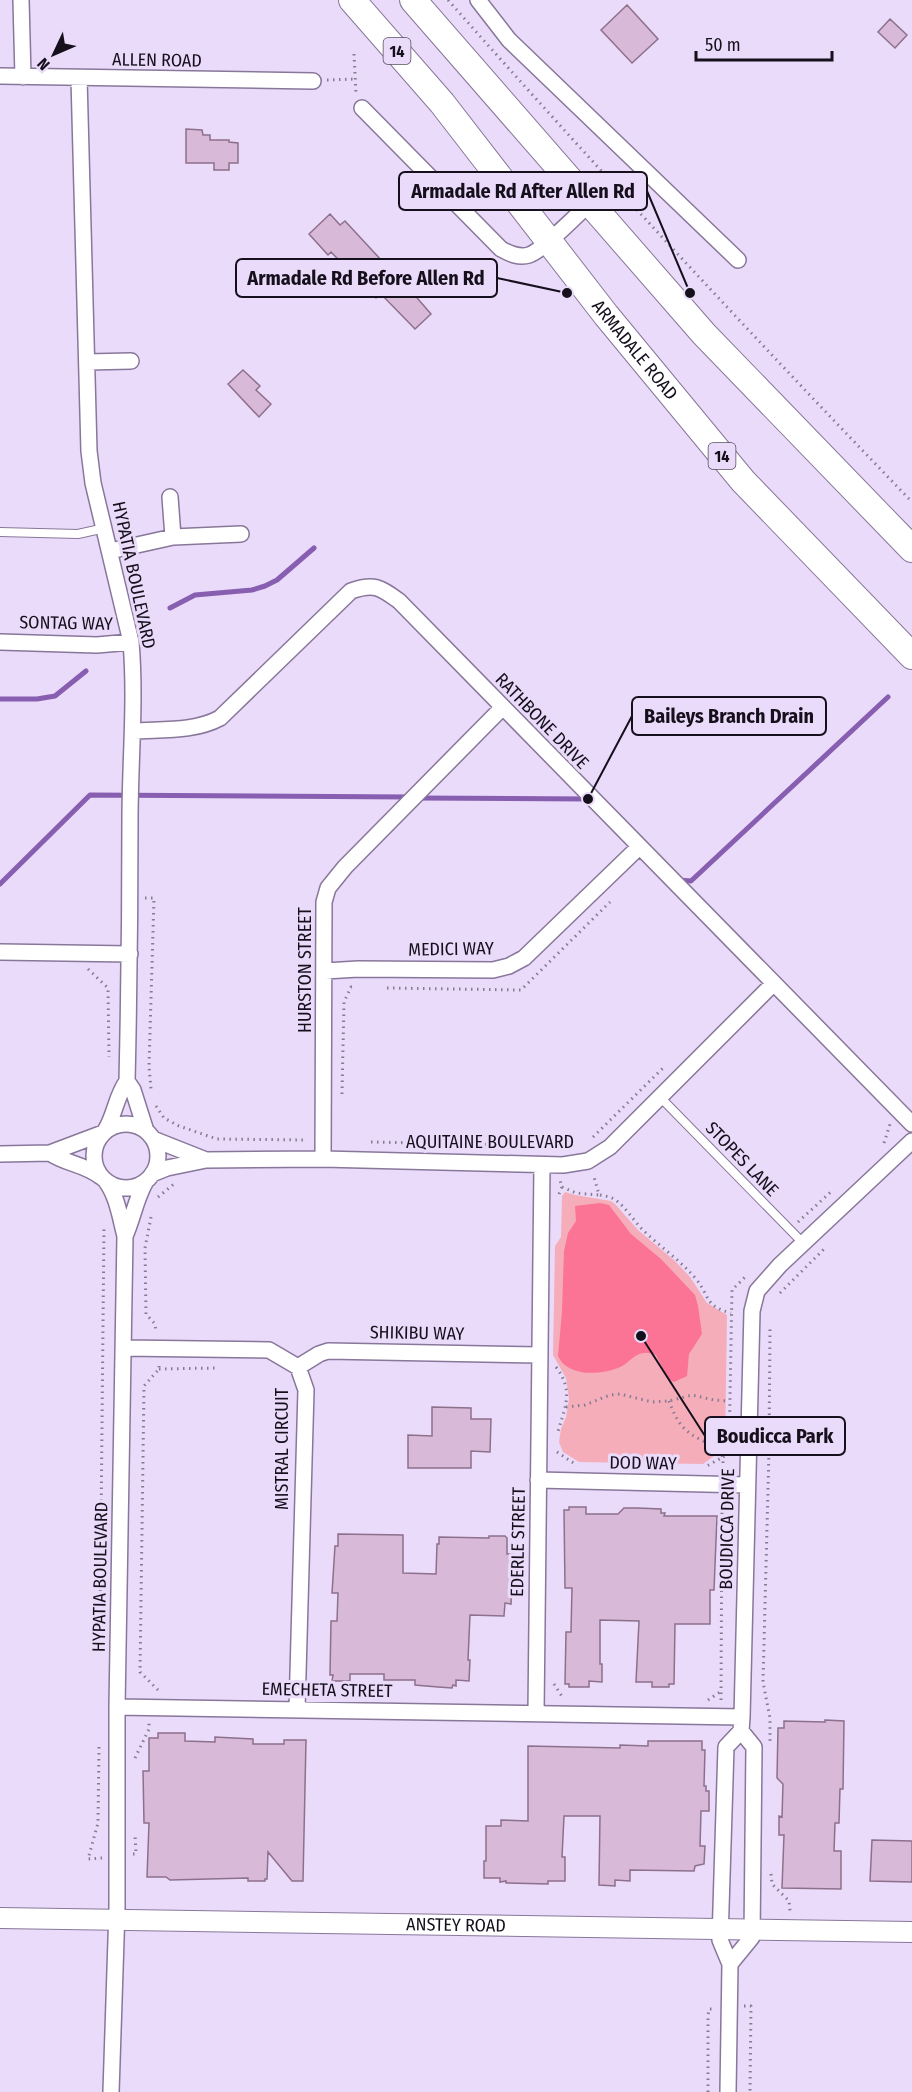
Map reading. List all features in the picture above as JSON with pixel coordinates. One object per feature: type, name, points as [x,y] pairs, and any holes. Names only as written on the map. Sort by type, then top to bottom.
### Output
[{"type":"highway","name":"ARMADALE ROAD","points":[[352,0],[442,103],[548,241],[743,481],[912,656]]},
{"type":"highway","points":[[413,0],[704,334],[912,549]]},
{"type":"street","points":[[21,0],[23,77]]},
{"type":"street","points":[[478,0],[508,40],[738,260]]},
{"type":"street","name":"ALLEN ROAD","points":[[0,76],[313,81]]},
{"type":"street","name":"HYPATIA BOULEVARD","points":[[80,78],[89,452],[93,483],[131,642],[134,688],[127,1081],[133,1090],[135,1101],[149,1135]]},
{"type":"street","points":[[362,108],[501,249],[513,255],[529,255],[591,202]]},
{"type":"street","points":[[87,362],[131,361]]},
{"type":"street","points":[[170,497],[173,537]]},
{"type":"street","points":[[110,551],[173,537],[241,534]]},
{"type":"street","name":"RATHBONE DRIVE","points":[[133,731],[208,725],[220,718],[351,591],[368,585],[384,589],[399,601],[912,1124]]},
{"type":"street","name":"SONTAG WAY","points":[[0,642],[97,645],[131,642]]},
{"type":"street","name":"HURSTON STREET","points":[[323,1159],[324,915],[328,888],[345,867],[502,708]]},
{"type":"street","name":"MEDICI WAY","points":[[325,971],[358,969],[493,970],[509,966],[524,958],[639,847]]},
{"type":"street","points":[[0,952],[130,954]]},
{"type":"street","name":"AQUITAINE BOULEVARD","points":[[206,1160],[323,1159],[542,1166],[588,1161],[610,1147],[774,983]]},
{"type":"street","name":"HYPATIA BOULEVARD","points":[[104,1132],[113,1115],[120,1090],[127,1081]]},
{"type":"street","points":[[0,1154],[50,1153],[114,1126],[125,1124],[136,1126],[149,1135],[206,1160]]},
{"type":"street","points":[[104,1132],[98,1139],[93,1155],[94,1163],[103,1179],[121,1188],[139,1186],[149,1178],[177,1165],[206,1160]]},
{"type":"street","points":[[125,1236],[138,1197],[158,1157],[149,1135]]},
{"type":"street","name":"BOUDICCA DRIVE","points":[[752,1930],[754,1747],[741,1724],[752,1311],[757,1291],[803,1243],[912,1141]]},
{"type":"street","points":[[50,1153],[61,1161],[72,1162],[92,1170],[103,1179],[110,1187],[125,1236]]},
{"type":"street","name":"EDERLE STREET","points":[[536,1713],[542,1166]]},
{"type":"street","name":"HYPATIA BOULEVARD","points":[[111,2092],[117,1920],[117,1707],[125,1236]]},
{"type":"street","name":"MISTRAL CIRCUIT","points":[[124,1348],[269,1350],[298,1367],[306,1390],[297,1709]]},
{"type":"street","name":"SHIKIBU WAY","points":[[298,1367],[328,1351],[540,1355]]},
{"type":"street","name":"DOD WAY","points":[[538,1480],[747,1485]]},
{"type":"street","name":"EMECHETA STREET","points":[[117,1707],[536,1713]]},
{"type":"street","points":[[536,1713],[741,1724]]},
{"type":"street","points":[[728,2092],[730,1964],[720,1940],[726,1747],[741,1724]]},
{"type":"street","name":"ANSTEY ROAD","points":[[0,1918],[912,1932]]},
{"type":"street","points":[[730,1964],[752,1937],[752,1930]]},
{"type":"lane","points":[[0,532],[78,534],[105,528]]},
{"type":"lane","name":"STOPES LANE","points":[[659,1096],[803,1243]]},
{"type":"path","points":[[448,0],[560,127],[771,356],[912,502]]},
{"type":"path","points":[[354,54],[357,102],[362,108]]},
{"type":"path","points":[[313,81],[356,79]]},
{"type":"path","points":[[131,898],[154,898],[149,1066],[153,1100],[164,1118],[179,1126],[217,1139],[323,1141]]},
{"type":"path","points":[[385,988],[520,990],[610,902]]},
{"type":"path","points":[[77,969],[88,969],[108,988],[109,1065]]},
{"type":"path","points":[[342,1095],[344,1002],[351,987],[362,987]]},
{"type":"path","points":[[589,1141],[667,1064]]},
{"type":"path","points":[[135,1101],[153,1100]]},
{"type":"path","points":[[178,1148],[179,1126]]},
{"type":"path","points":[[363,1142],[570,1146]]},
{"type":"path","points":[[158,1690],[140,1672],[144,1386],[159,1369],[155,1324],[146,1314],[145,1248],[153,1207],[158,1196],[176,1183],[177,1165]]},
{"type":"path","points":[[599,1195],[594,1176],[602,1172]]},
{"type":"path","points":[[562,1187],[615,1200],[645,1232],[676,1257],[693,1275],[710,1302],[731,1313]]},
{"type":"path","points":[[100,1633],[105,1205],[117,1206]]},
{"type":"path","points":[[775,1298],[831,1242]]},
{"type":"path","points":[[770,1322],[763,1682],[770,1718],[770,1741]]},
{"type":"path","points":[[159,1369],[227,1367]]},
{"type":"path","points":[[566,1407],[585,1405],[610,1395],[620,1394],[652,1402],[669,1401],[692,1395],[729,1401]]},
{"type":"path","points":[[669,1401],[676,1418],[684,1429],[711,1444],[723,1457]]},
{"type":"path","points":[[729,1452],[769,1451]]},
{"type":"path","points":[[135,1767],[135,1756],[149,1729],[148,1680]]},
{"type":"path","points":[[272,1694],[283,1680]]},
{"type":"path","points":[[99,1740],[98,1823],[87,1859],[135,1854],[135,1832]]},
{"type":"path","points":[[771,1874],[772,1884],[789,1901],[791,1930]]},
{"type":"path","points":[[708,2092],[709,2009]]},
{"type":"shaded area","points":[[565,1192],[611,1201],[615,1204],[638,1230],[675,1261],[690,1277],[707,1303],[727,1315],[725,1448],[703,1464],[579,1462],[563,1452],[559,1442],[569,1399],[566,1378],[553,1355],[555,1246],[561,1237],[562,1196]]},
{"type":"shaded area","points":[[600,1203],[609,1205],[631,1234],[661,1259],[695,1295],[702,1334],[689,1354],[687,1376],[674,1382],[668,1379],[656,1355],[649,1353],[639,1354],[618,1368],[593,1373],[569,1368],[558,1356],[564,1251],[568,1233],[576,1221],[575,1206]]},
{"type":"building","points":[[627,5],[658,39],[632,63],[601,30]]},
{"type":"building","points":[[890,19],[907,35],[895,48],[878,32]]},
{"type":"building","points":[[186,129],[202,130],[203,135],[210,135],[210,140],[229,140],[229,142],[238,143],[238,163],[229,163],[229,170],[214,170],[214,163],[186,163]]},
{"type":"building","points":[[330,214],[340,225],[345,221],[431,314],[415,329],[382,295],[376,298],[331,252],[328,255],[309,234]]},
{"type":"building","points":[[243,370],[260,386],[256,390],[271,404],[259,417],[228,384]]},
{"type":"building","points":[[432,1407],[471,1408],[471,1419],[491,1419],[490,1452],[471,1451],[471,1468],[408,1468],[408,1435],[432,1436]]},
{"type":"building","points":[[569,1507],[586,1507],[586,1514],[618,1514],[624,1508],[637,1508],[661,1509],[661,1513],[665,1513],[664,1516],[717,1516],[714,1590],[710,1590],[710,1624],[675,1624],[674,1684],[669,1684],[669,1687],[652,1687],[652,1682],[636,1682],[639,1621],[600,1620],[602,1682],[589,1681],[589,1687],[569,1687],[569,1684],[565,1684],[566,1632],[571,1632],[572,1588],[565,1588],[564,1510],[569,1510]]},
{"type":"building","points":[[338,1534],[403,1535],[403,1573],[436,1574],[439,1537],[505,1536],[507,1538],[507,1554],[513,1554],[511,1604],[505,1603],[504,1616],[470,1615],[469,1681],[456,1680],[456,1686],[453,1685],[452,1688],[415,1685],[415,1680],[384,1680],[384,1674],[350,1674],[350,1681],[332,1681],[333,1675],[330,1675],[331,1621],[337,1621],[338,1593],[332,1593]]},
{"type":"building","points":[[825,1720],[844,1721],[843,1789],[840,1789],[839,1823],[835,1823],[834,1851],[841,1851],[841,1889],[782,1888],[784,1835],[779,1835],[779,1816],[782,1817],[783,1784],[777,1778],[778,1728],[784,1728],[784,1721],[825,1722]]},
{"type":"building","points":[[158,1733],[185,1733],[185,1741],[215,1742],[215,1737],[253,1739],[253,1744],[284,1744],[284,1740],[306,1740],[303,1881],[292,1881],[268,1852],[265,1881],[248,1881],[248,1878],[170,1880],[166,1877],[147,1877],[149,1823],[144,1823],[143,1771],[149,1771],[149,1738],[158,1738]]},
{"type":"building","points":[[648,1741],[702,1741],[702,1750],[705,1750],[704,1786],[706,1786],[706,1791],[709,1791],[709,1811],[701,1811],[700,1846],[705,1846],[704,1864],[695,1866],[694,1871],[630,1870],[630,1881],[615,1880],[615,1886],[599,1885],[600,1816],[564,1816],[562,1857],[565,1857],[565,1881],[548,1881],[548,1884],[506,1883],[506,1881],[500,1882],[500,1878],[484,1878],[486,1826],[501,1826],[501,1820],[528,1821],[528,1746],[620,1748],[620,1745],[648,1746]]},
{"type":"building","points":[[872,1840],[912,1841],[912,1882],[870,1881]]},
{"type":"waterway","points":[[170,608],[195,595],[252,590],[265,586],[277,580],[314,548]]},
{"type":"waterway","points":[[0,699],[37,699],[55,696],[86,671]]},
{"type":"waterway","points":[[678,880],[691,881],[888,697]]},
{"type":"waterway","points":[[0,884],[90,795],[408,797]]},
{"type":"waterway","points":[[417,798],[588,799]]},
{"type":"place","name":"Armadale Rd Before Allen Rd","points":[[567,293]]},
{"type":"place","name":"Armadale Rd After Allen Rd","points":[[690,293]]},
{"type":"place","name":"Baileys Branch Drain","points":[[588,799]]},
{"type":"place","name":"Boudicca Park","points":[[641,1336]]}]
